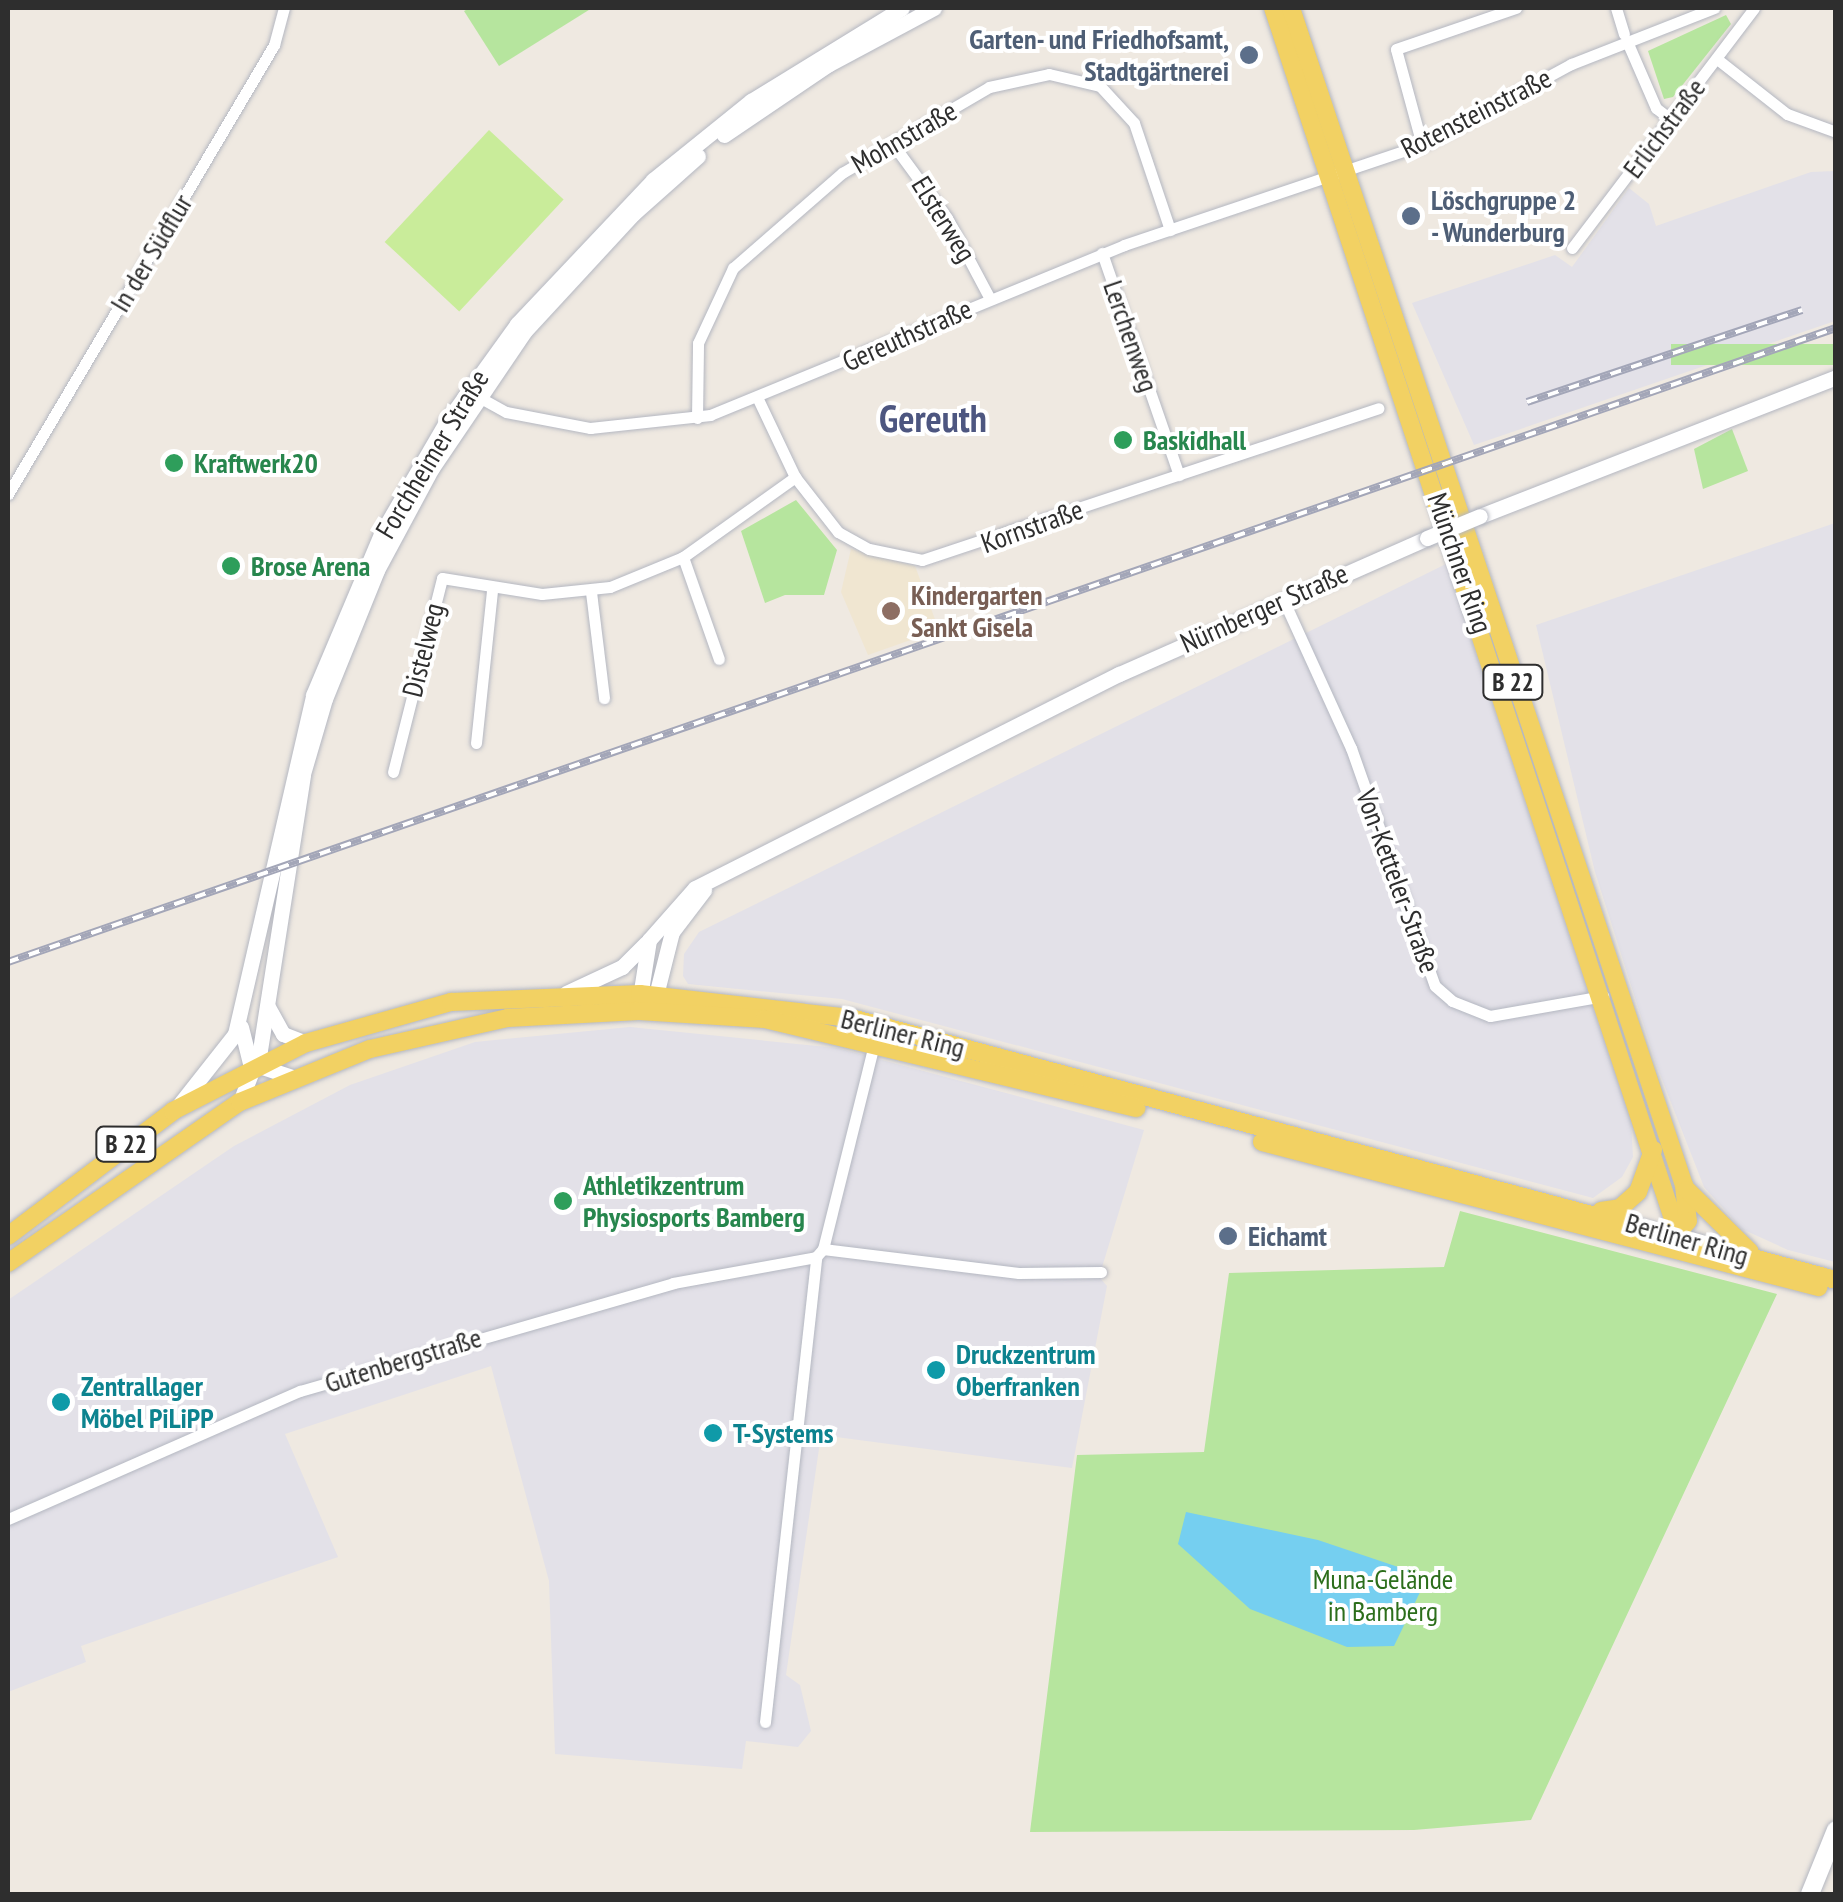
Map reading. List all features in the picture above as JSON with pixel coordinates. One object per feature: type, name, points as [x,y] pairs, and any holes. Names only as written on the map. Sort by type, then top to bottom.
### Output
[{"type":"main road","name":"Münchner Ring","points":[[1273,8],[1338,175]]},
{"type":"main road","name":"Münchner Ring","points":[[1291,8],[1338,175],[1609,994],[1678,1234]]},
{"type":"main road","name":"Berliner Ring","points":[[8,1236],[173,1111],[306,1042],[451,1002],[566,993],[877,1033],[1678,1234],[1836,1280]]},
{"type":"main road","name":"Münchner Ring","points":[[1609,994],[1684,1185]]},
{"type":"main road","name":"Berliner Ring","points":[[8,1264],[240,1102],[292,1078],[457,1027],[647,1003]]},
{"type":"main road","name":"Berliner Ring","points":[[877,1033],[1657,1247],[1836,1291]]},
{"type":"main road","points":[[1590,1212],[1630,1200],[1647,1179],[1653,1144]]},
{"type":"main road","points":[[1684,1185],[1722,1230],[1763,1261]]},
{"type":"main road","name":"B 22","points":[[1678,1234],[1689,1216],[1684,1185]]},
{"type":"main road","points":[[1657,1247],[1678,1234],[1698,1258]]},
{"type":"main road","points":[[1810,1894],[1836,1830]]},
{"type":"street","name":"In der Südflur","points":[[8,494],[274,46],[284,8]]},
{"type":"street","name":"Forchheimer Straße","points":[[173,1111],[228,1049],[240,1018],[314,696],[381,534],[445,424],[530,309],[652,180],[751,101],[902,8]]},
{"type":"street","name":"Forchheimer Straße","points":[[240,1102],[255,1066],[293,824],[325,699],[391,542],[478,396],[570,280],[690,162],[792,86],[934,8]]},
{"type":"street","points":[[1422,146],[1396,49],[1516,8]]},
{"type":"street","points":[[1616,8],[1656,108],[1670,120]]},
{"type":"street","name":"Rotensteinstraße","points":[[1338,175],[1422,146],[1626,40],[1714,8]]},
{"type":"street","name":"Erlichstraße","points":[[1572,248],[1754,8]]},
{"type":"street","points":[[1717,59],[1787,114],[1836,132]]},
{"type":"street","name":"Mohnstraße","points":[[697,418],[698,343],[716,292],[733,268],[819,189],[989,87],[1030,75],[1074,76],[1100,86],[1134,122],[1170,230]]},
{"type":"street","name":"Elsterweg","points":[[892,143],[947,218],[990,299]]},
{"type":"street","name":"Gereuthstraße","points":[[478,396],[506,412],[574,427],[616,430],[697,418],[757,397],[1102,253],[1338,175]]},
{"type":"street","name":"Lerchenweg","points":[[1102,253],[1178,475]]},
{"type":"street","name":"Nürnberger Straße","points":[[647,1003],[649,940],[680,900],[712,881],[1118,674],[1283,599],[1480,516],[1836,377]]},
{"type":"street","name":"Kornstraße","points":[[757,397],[795,477],[838,532],[869,550],[922,560],[1378,408]]},
{"type":"street","name":"Distelweg","points":[[393,772],[442,578],[492,590],[590,592],[683,557],[795,477]]},
{"type":"street","points":[[683,557],[719,659]]},
{"type":"street","name":"Distelweg","points":[[476,742],[492,590]]},
{"type":"street","points":[[590,592],[604,698]]},
{"type":"street","name":"Von-Ketteler-Straße","points":[[1283,599],[1351,748],[1436,986],[1452,1001],[1490,1016],[1609,994]]},
{"type":"street","name":"Nürnberger Straße","points":[[647,1003],[672,932],[712,881]]},
{"type":"street","points":[[566,993],[622,967],[649,940]]},
{"type":"street","points":[[266,1000],[277,1028],[306,1042]]},
{"type":"street","points":[[240,1018],[244,1052],[255,1066],[292,1078]]},
{"type":"street","points":[[765,1722],[820,1253],[877,1033]]},
{"type":"street","name":"Gutenbergstraße","points":[[8,1519],[300,1391],[673,1282],[820,1253],[1019,1273],[1101,1272]]},
{"type":"shaded area","points":[[1835,171],[1835,321],[1474,445],[1412,303],[1555,255],[1572,267],[1629,188],[1649,204],[1656,226],[1811,172]]},
{"type":"shaded area","points":[[1836,523],[1835,1262],[1788,1250],[1742,1229],[1704,1187],[1656,1064],[1595,872],[1536,625]]},
{"type":"shaded area","name":"Kindergarten Sankt Gisela","points":[[851,549],[915,566],[939,630],[868,655],[841,592]]},
{"type":"shaded area","points":[[1446,564],[1631,1121],[1633,1157],[1622,1177],[1593,1198],[842,999],[688,984],[683,976],[684,954],[699,932]]},
{"type":"shaded area","points":[[630,1027],[837,1048],[1144,1130],[1099,1277],[1107,1286],[1072,1468],[821,1435],[786,1675],[800,1685],[811,1731],[798,1747],[746,1741],[742,1769],[555,1754],[549,1581],[491,1366],[285,1434],[338,1557],[81,1646],[86,1662],[8,1692],[8,1300],[234,1146],[350,1085],[475,1042]]},
{"type":"green space","points":[[592,8],[499,66],[464,11]]},
{"type":"green space","points":[[1726,15],[1731,24],[1673,97],[1664,99],[1648,51]]},
{"type":"green space","points":[[489,130],[564,200],[459,311],[385,242]]},
{"type":"green space","points":[[1671,344],[1835,344],[1835,365],[1671,365]]},
{"type":"green space","points":[[1732,429],[1748,471],[1703,489],[1694,449]]},
{"type":"green space","points":[[796,500],[837,550],[824,595],[785,595],[765,603],[741,531]]},
{"type":"green space","name":"Muna-Gelände in Bamberg","points":[[1460,1211],[1777,1294],[1531,1820],[1414,1830],[1030,1832],[1077,1455],[1204,1452],[1229,1273],[1444,1267]]},
{"type":"water","points":[[1186,1512],[1318,1540],[1413,1572],[1422,1588],[1394,1646],[1347,1647],[1250,1609],[1178,1544]]},
{"type":"railway","points":[[1527,402],[1802,310]]},
{"type":"railway","points":[[8,962],[1836,328]]},
{"type":"place","name":"Garten- und Friedhofsamt, Stadtgärtnerei","points":[[1249,55]]},
{"type":"place","name":"Löschgruppe 2 - Wunderburg","points":[[1411,216]]},
{"type":"place","name":"Baskidhall","points":[[1123,440]]},
{"type":"place","name":"Kraftwerk20","points":[[174,463]]},
{"type":"place","name":"Brose Arena","points":[[231,566]]},
{"type":"place","name":"Kindergarten Sankt Gisela","points":[[891,611]]},
{"type":"place","name":"Athletikzentrum Physiosports Bamberg","points":[[563,1201]]},
{"type":"place","name":"Eichamt","points":[[1228,1236]]},
{"type":"place","name":"Druckzentrum Oberfranken","points":[[936,1370]]},
{"type":"place","name":"Zentrallager Möbel PiLiPP","points":[[61,1402]]},
{"type":"place","name":"T-Systems","points":[[713,1433]]},
{"type":"district","name":"Gereuth","points":[[933,418]]}]
